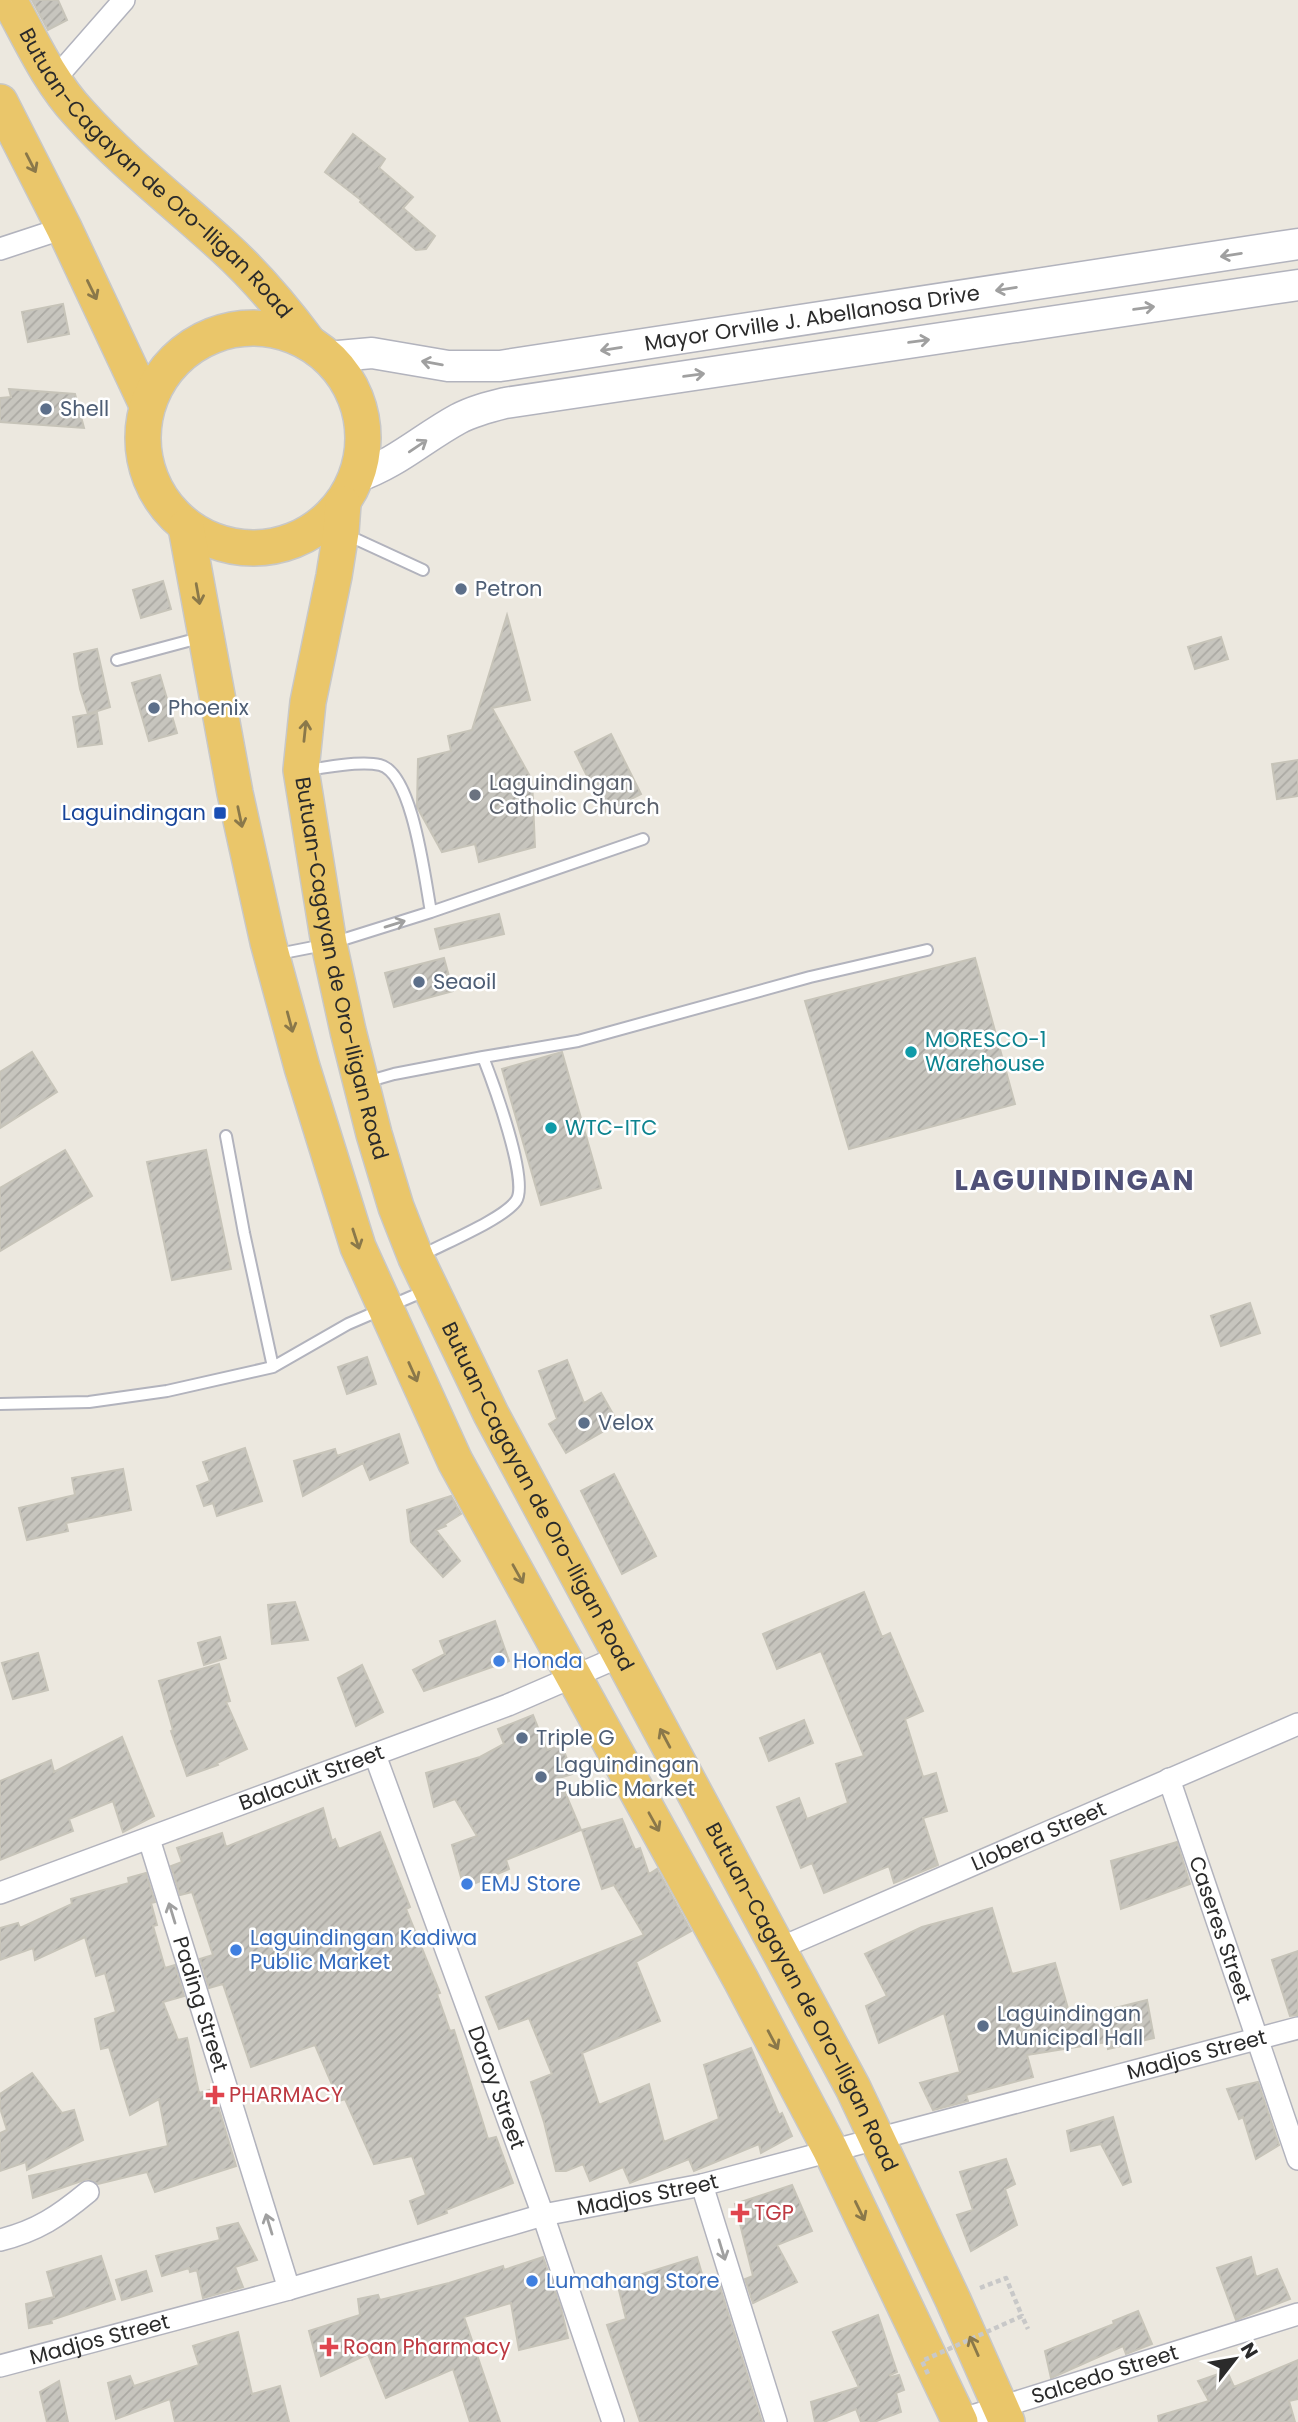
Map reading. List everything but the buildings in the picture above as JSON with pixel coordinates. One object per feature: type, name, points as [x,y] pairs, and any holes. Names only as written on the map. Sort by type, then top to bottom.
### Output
[{"type":"highway","name":"Butuan-Cagayan de Oro-Iligan Road","points":[[9,0],[54,80],[77,112],[257,279],[318,350]]},
{"type":"highway","points":[[0,102],[64,228],[147,405]]},
{"type":"highway","points":[[237,328],[286,332],[318,350],[344,377],[357,400],[362,425],[363,451],[347,504],[297,541],[269,549],[240,549],[211,541],[186,527],[165,507],[151,482],[143,455],[142,430],[147,405],[157,382],[172,362],[191,346],[213,335],[237,328]]},
{"type":"highway","name":"Butuan-Cagayan de Oro-Iligan Road","points":[[347,504],[308,702],[301,770],[329,944],[360,1084],[396,1207],[423,1273],[491,1413],[853,2088],[1005,2415]]},
{"type":"highway","points":[[186,527],[235,793],[272,956],[302,1067],[358,1247],[455,1461],[741,1980],[830,2149],[958,2421]]},
{"type":"main road","name":"Mayor Orville J. Abellanosa Drive","points":[[318,350],[372,353],[448,366],[500,366],[1298,244]]},
{"type":"main road","name":"Mayor Orville J. Abellanosa Drive","points":[[347,504],[380,469],[459,419],[506,403],[1298,285]]},
{"type":"street","points":[[54,80],[124,0]]},
{"type":"street","points":[[0,249],[64,228]]},
{"type":"street","name":"Balacuit Street","points":[[0,1893],[375,1755],[509,1704],[621,1657]]},
{"type":"street","name":"Llobera Street","points":[[778,1949],[1298,1724]]},
{"type":"street","name":"Daroy Street","points":[[375,1755],[543,2215],[613,2422]]},
{"type":"street","name":"Caseres Street","points":[[1169,1779],[1298,2159]]},
{"type":"street","name":"Pading Street","points":[[149,1839],[289,2289]]},
{"type":"street","name":"Madjos Street","points":[[0,2366],[289,2289],[543,2215],[702,2185],[830,2149],[1298,2028]]},
{"type":"street","points":[[702,2185],[776,2422]]},
{"type":"street","points":[[0,2240],[14,2237],[54,2219],[88,2192]]},
{"type":"street","name":"Salcedo Street","points":[[958,2421],[1005,2415],[1298,2314]]},
{"type":"lane","points":[[347,504],[424,570]]},
{"type":"lane","points":[[117,660],[205,636]]},
{"type":"lane","points":[[301,770],[369,764],[382,765],[395,773],[404,790],[415,828],[431,912]]},
{"type":"lane","points":[[272,956],[329,944],[431,912],[643,839]]},
{"type":"lane","points":[[360,1084],[394,1074],[578,1041],[810,977],[927,950]]},
{"type":"lane","points":[[0,1404],[89,1402],[167,1391],[273,1367],[348,1324],[385,1310],[423,1273],[516,1201],[520,1193],[520,1180],[508,1132],[483,1057]]},
{"type":"lane","points":[[226,1136],[273,1367]]},
{"type":"path","points":[[1006,2278],[1028,2329]]},
{"type":"path","points":[[928,2374],[922,2361],[1022,2316]]},
{"type":"place","name":"Shell","points":[[46,409]]},
{"type":"place","name":"Petron","points":[[461,589]]},
{"type":"place","name":"Phoenix","points":[[154,708]]},
{"type":"place","name":"Laguindingan Catholic Church","points":[[475,795]]},
{"type":"place","name":"Laguindingan","points":[[220,813]]},
{"type":"place","name":"Seaoil","points":[[419,982]]},
{"type":"place","name":"MORESCO-1 Warehouse","points":[[911,1052]]},
{"type":"place","name":"WTC-ITC","points":[[551,1128]]},
{"type":"place","name":"Velox","points":[[584,1423]]},
{"type":"place","name":"Honda","points":[[499,1661]]},
{"type":"place","name":"Triple G","points":[[522,1738]]},
{"type":"place","name":"Laguindingan Public Market","points":[[541,1777]]},
{"type":"place","name":"EMJ Store","points":[[467,1884]]},
{"type":"place","name":"Laguindingan Kadiwa Public Market","points":[[236,1950]]},
{"type":"place","name":"Laguindingan Municipal Hall","points":[[983,2026]]},
{"type":"place","name":"PHARMACY","points":[[215,2095]]},
{"type":"place","name":"TGP","points":[[740,2213]]},
{"type":"place","name":"Lumahang Store","points":[[532,2281]]},
{"type":"place","name":"Roan Pharmacy","points":[[329,2347]]},
{"type":"district","name":"LAGUINDINGAN","points":[[1075,1180]]}]
